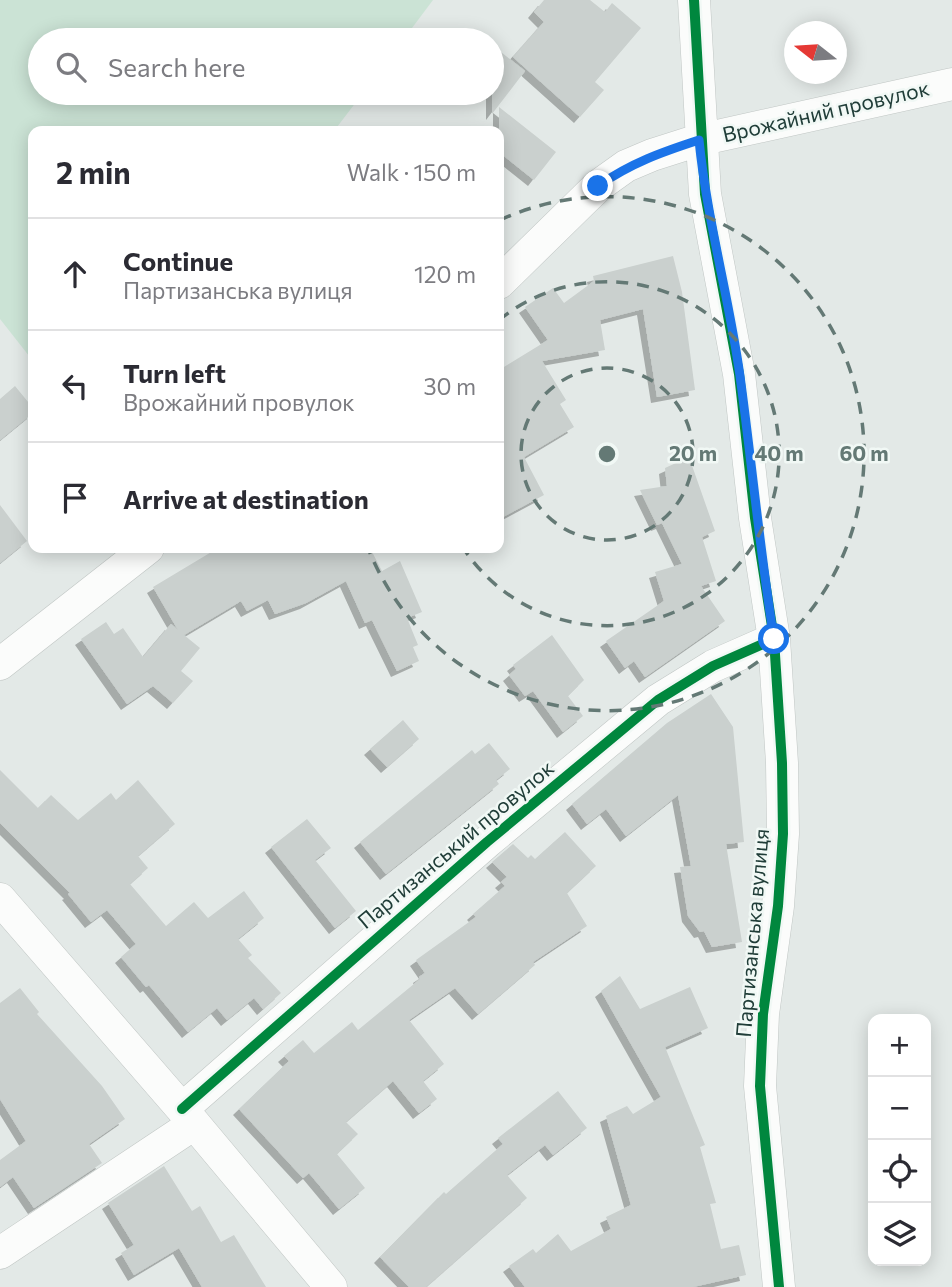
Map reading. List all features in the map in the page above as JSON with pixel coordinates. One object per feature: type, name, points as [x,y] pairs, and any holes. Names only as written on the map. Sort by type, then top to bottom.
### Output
[{"type":"street","name":"Партизанська вулиця","points":[[694,0],[699,140],[705,194],[740,374],[755,518],[774,639],[783,834],[778,906],[763,1014],[760,1086],[779,1287]]},
{"type":"street","name":"Врожайний провулок","points":[[504,277],[598,186],[626,166],[699,140],[952,84]]},
{"type":"street","points":[[0,664],[142,553]]},
{"type":"street","name":"Партизанський провулок","points":[[0,1253],[188,1116],[487,842],[658,700],[713,666],[774,639]]},
{"type":"street","points":[[0,900],[188,1116],[331,1287]]},
{"type":"green space","points":[[0,0],[433,0],[412,28],[28,28],[28,105],[354,105],[338,126],[28,126],[28,355],[0,319]]},
{"type":"building","points":[[544,0],[590,0],[605,12],[612,3],[641,28],[595,82],[604,90],[580,117],[513,57],[544,22],[534,12]]},
{"type":"building","points":[[504,54],[525,71],[504,98]]},
{"type":"building","points":[[492,105],[499,105],[492,114]]},
{"type":"building","points":[[499,107],[556,152],[534,180],[504,156],[504,126],[499,126]]},
{"type":"building","points":[[673,256],[682,292],[695,390],[657,397],[643,309],[600,320],[605,350],[542,361],[566,400],[560,404],[574,427],[524,457],[544,495],[504,516],[504,367],[548,340],[525,307],[553,288],[564,303],[594,281],[593,276]]},
{"type":"building","points":[[15,386],[28,402],[28,417],[0,440],[0,399]]},
{"type":"building","points":[[689,457],[715,531],[702,537],[716,581],[701,586],[725,621],[645,677],[634,661],[625,668],[606,641],[664,601],[655,572],[682,564],[662,523],[657,525],[640,490],[667,486],[665,468]]},
{"type":"building","points":[[0,505],[27,541],[0,563]]},
{"type":"building","points":[[210,553],[373,553],[382,571],[400,561],[422,612],[407,618],[418,645],[413,647],[419,661],[397,671],[372,620],[365,623],[346,581],[306,603],[275,614],[268,600],[247,611],[241,601],[184,635],[200,648],[181,671],[193,681],[173,703],[153,686],[127,704],[81,639],[106,622],[114,634],[123,628],[143,657],[171,624],[178,630],[153,587]]},
{"type":"building","points":[[552,635],[584,680],[568,696],[583,716],[563,732],[533,691],[525,696],[509,675],[516,669],[513,665]]},
{"type":"building","points":[[711,694],[733,727],[744,842],[726,844],[742,942],[712,947],[704,931],[700,932],[688,916],[680,867],[691,866],[678,795],[626,836],[606,809],[587,824],[572,804],[667,723]]},
{"type":"building","points":[[403,720],[419,739],[387,767],[370,749]]},
{"type":"building","points":[[489,743],[510,769],[496,780],[499,784],[386,874],[360,842],[472,750],[475,754]]},
{"type":"building","points":[[0,770],[38,808],[51,795],[78,820],[111,793],[116,800],[138,780],[175,824],[138,856],[148,868],[130,884],[166,926],[194,902],[208,918],[244,891],[264,918],[238,939],[252,955],[248,958],[281,993],[263,1009],[254,998],[227,1020],[217,1008],[188,1032],[149,985],[146,987],[121,957],[136,944],[107,910],[91,922],[68,894],[70,893],[0,823]]},
{"type":"building","points":[[307,819],[331,848],[315,860],[356,911],[335,928],[271,847]]},
{"type":"building","points":[[565,832],[596,866],[567,893],[587,926],[533,962],[535,965],[478,1014],[455,988],[409,1020],[444,1064],[423,1081],[437,1099],[419,1113],[393,1081],[346,1122],[358,1134],[337,1154],[365,1188],[339,1209],[309,1173],[303,1178],[239,1109],[289,1061],[284,1056],[303,1040],[314,1053],[352,1022],[358,1030],[420,979],[425,973],[416,960],[476,917],[473,914],[505,886],[501,882],[507,877],[492,862],[513,844],[528,858],[531,855],[535,859]]},
{"type":"building","points":[[620,976],[640,1009],[690,987],[708,1028],[665,1047],[705,1145],[700,1147],[716,1203],[710,1204],[721,1249],[739,1245],[746,1275],[693,1287],[525,1287],[509,1266],[533,1249],[536,1253],[558,1234],[571,1251],[611,1229],[606,1217],[631,1205],[606,1116],[627,1106],[633,1114],[661,1097],[601,991]]},
{"type":"building","points":[[20,988],[39,1012],[37,1014],[102,1086],[125,1119],[89,1144],[102,1163],[34,1208],[13,1177],[0,1187],[0,1160],[26,1141],[0,1099],[0,1003]]},
{"type":"building","points":[[558,1091],[587,1128],[553,1155],[545,1145],[507,1175],[527,1198],[426,1287],[409,1287],[380,1257],[444,1192],[446,1194],[503,1144],[498,1138]]},
{"type":"building","points":[[164,1166],[192,1211],[200,1206],[221,1242],[234,1235],[266,1287],[202,1287],[179,1248],[134,1275],[121,1253],[134,1245],[108,1203]]},
{"type":"cycle path","points":[[694,0],[705,194],[739,374],[755,518],[774,639],[782,763],[783,834],[778,906],[763,1014],[760,1086],[779,1287]]},
{"type":"cycle path","points":[[182,1109],[487,842],[658,700],[713,666],[774,639]]},
{"type":"route","points":[[598,186],[626,166],[699,140],[705,194],[740,374],[755,518],[774,639]]}]
